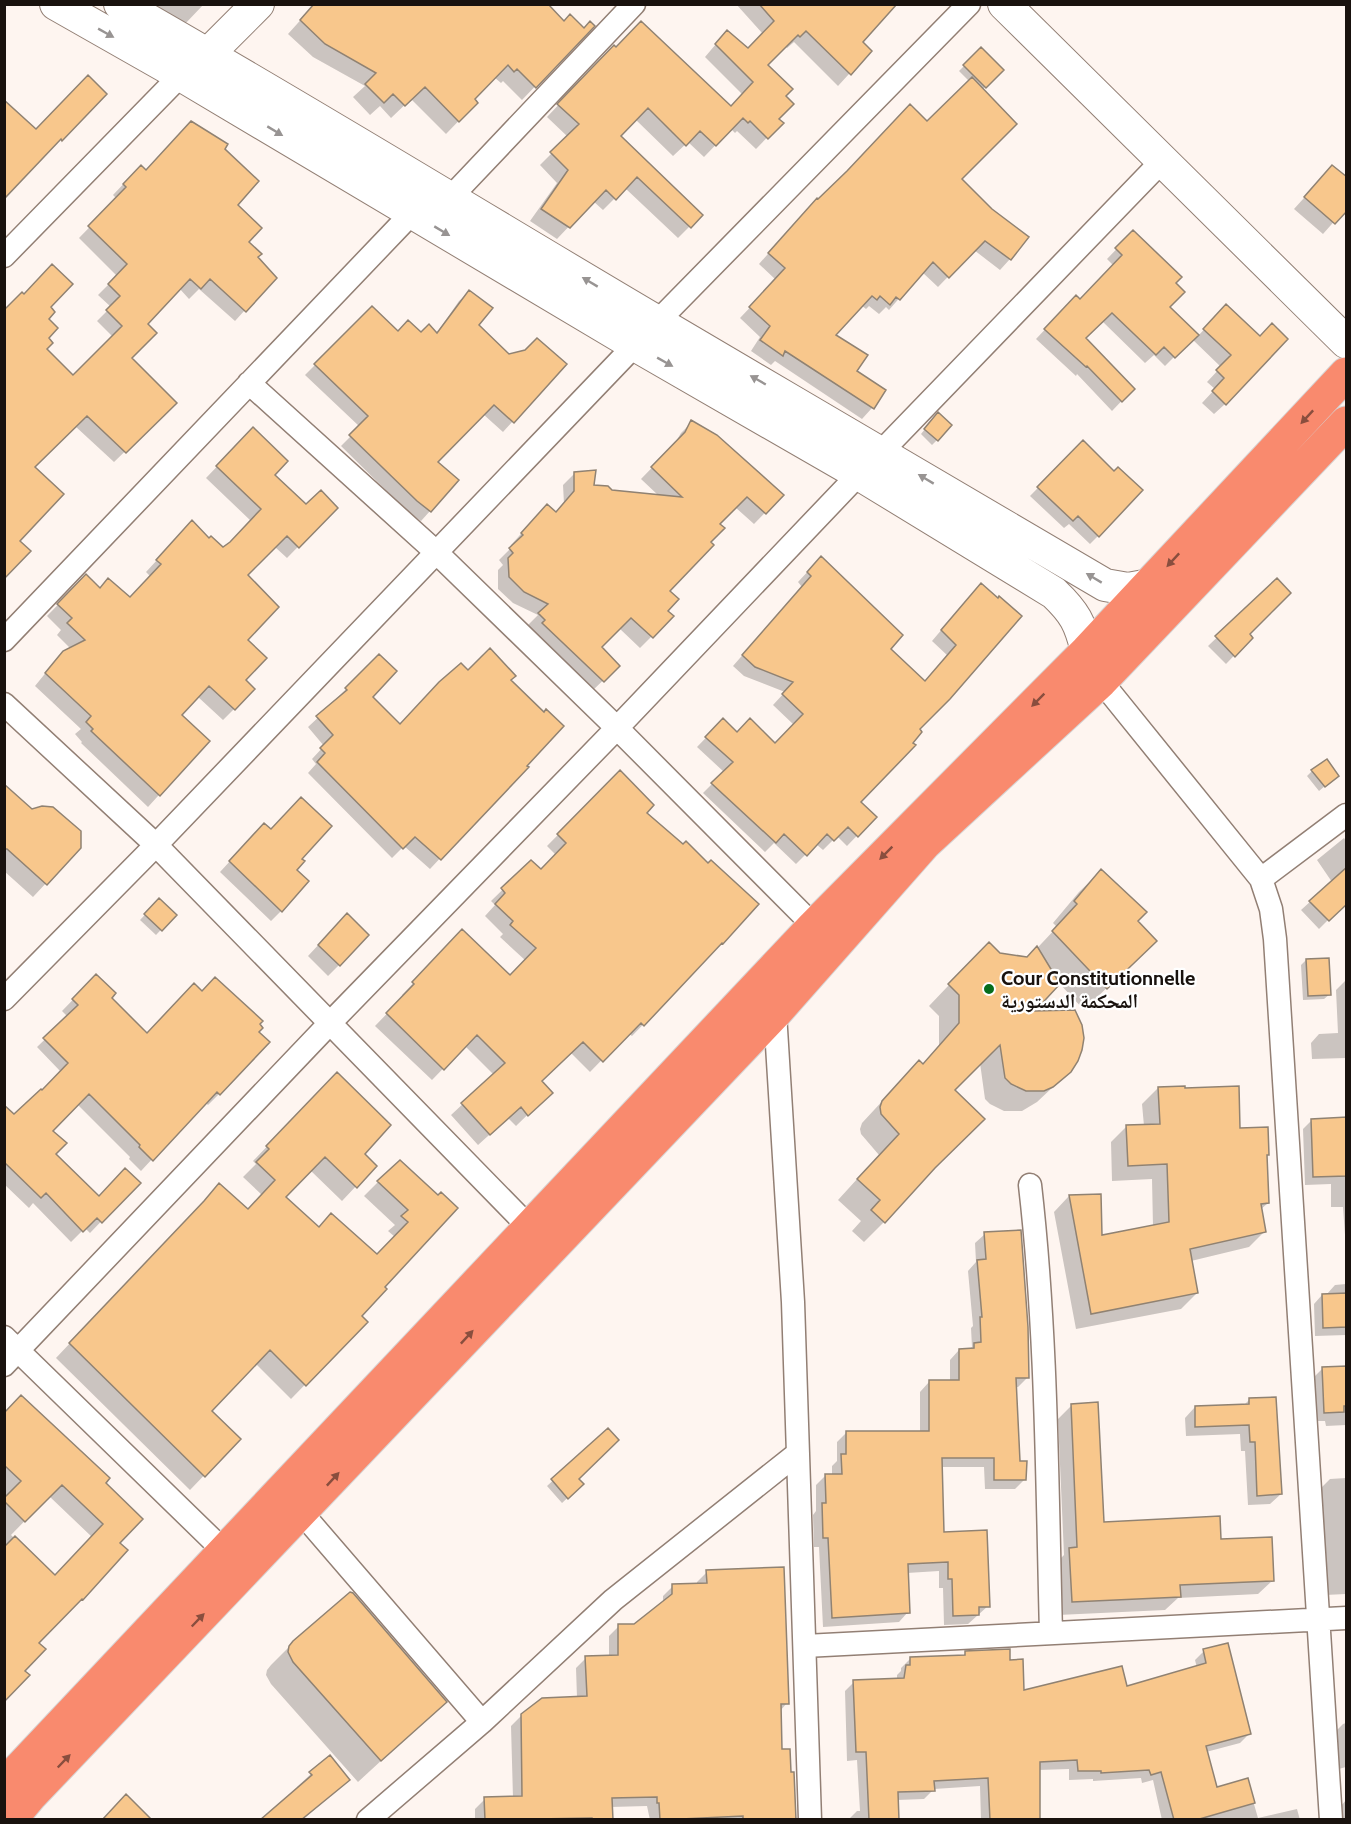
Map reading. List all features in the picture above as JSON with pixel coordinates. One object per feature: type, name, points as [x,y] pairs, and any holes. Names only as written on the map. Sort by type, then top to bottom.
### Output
[{"type":"highway","points":[[16,1805],[225,1552],[814,926],[1150,585],[1347,374]]},
{"type":"highway","points":[[16,1805],[302,1512],[775,1013],[926,843],[1101,681],[1347,423]]},
{"type":"street","points":[[56,4],[181,75],[635,345],[859,474],[1054,593],[1070,609],[1081,628],[1086,651]]},
{"type":"street","points":[[120,4],[1106,585],[1128,588],[1150,585]]},
{"type":"street","points":[[208,54],[258,4]]},
{"type":"street","points":[[450,198],[634,4]]},
{"type":"street","points":[[657,322],[969,4]]},
{"type":"street","points":[[1004,4],[1347,342]]},
{"type":"street","points":[[4,256],[181,75]]},
{"type":"street","points":[[881,452],[1163,160]]},
{"type":"street","points":[[4,640],[412,213]]},
{"type":"street","points":[[4,999],[635,345]]},
{"type":"street","points":[[249,383],[436,552],[617,728],[814,926]]},
{"type":"street","points":[[225,1552],[9,1351],[617,728],[859,474]]},
{"type":"street","points":[[1101,681],[1262,879],[1271,909],[1275,939],[1320,1619],[1331,1820]]},
{"type":"street","points":[[4,704],[156,844],[530,1227]]},
{"type":"street","points":[[1262,879],[1347,815]]},
{"type":"street","points":[[775,1013],[792,1302],[810,1820]]},
{"type":"street","points":[[1030,1185],[1040,1300],[1051,1634]]},
{"type":"street","points":[[368,1820],[482,1722],[614,1600],[798,1453]]},
{"type":"street","points":[[302,1512],[482,1722]]},
{"type":"street","points":[[805,1646],[1347,1618]]},
{"type":"building","points":[[314,4],[548,4],[564,21],[570,14],[584,28],[590,21],[595,26],[536,88],[517,69],[514,72],[508,65],[475,99],[478,103],[459,122],[425,87],[405,106],[393,94],[384,103],[365,84],[376,73],[325,44],[300,20]]},
{"type":"building","points":[[759,4],[897,4],[863,42],[872,51],[851,75],[806,31],[800,37],[798,35],[768,65],[793,89],[786,96],[794,104],[779,119],[784,123],[768,139],[750,121],[748,123],[743,118],[716,146],[700,131],[686,146],[648,108],[621,136],[703,215],[691,228],[637,177],[616,200],[606,190],[570,228],[541,209],[568,170],[550,152],[579,124],[557,104],[614,45],[616,47],[641,21],[731,106],[753,82],[715,44],[727,30],[748,48],[774,21]]},
{"type":"building","points":[[981,47],[1004,70],[986,88],[963,65]]},
{"type":"building","points":[[88,75],[107,94],[4,199],[4,100],[36,129]]},
{"type":"building","points":[[972,77],[1017,124],[962,179],[992,209],[1029,237],[1011,260],[985,241],[949,278],[933,262],[900,300],[896,297],[890,305],[880,296],[877,300],[872,296],[836,335],[868,355],[857,371],[886,390],[874,409],[785,351],[783,356],[760,340],[770,326],[749,307],[785,268],[768,253],[817,198],[847,171],[910,104],[927,121]]},
{"type":"building","points":[[191,121],[228,144],[225,149],[259,181],[238,205],[262,228],[249,242],[262,254],[258,257],[277,278],[246,312],[210,279],[201,289],[190,279],[148,324],[157,333],[132,358],[177,403],[126,453],[87,416],[35,467],[64,494],[20,541],[31,551],[4,579],[4,310],[22,292],[24,294],[52,264],[73,284],[51,307],[55,312],[49,319],[58,328],[49,338],[53,343],[47,349],[73,375],[122,326],[106,310],[120,296],[108,284],[127,264],[88,226],[126,187],[123,184],[141,165],[146,170]]},
{"type":"building","points":[[1332,165],[1347,177],[1347,211],[1335,224],[1304,197]]},
{"type":"building","points":[[1133,230],[1182,277],[1176,283],[1185,292],[1170,307],[1199,335],[1175,358],[1164,347],[1156,355],[1112,313],[1086,338],[1135,389],[1122,402],[1087,366],[1044,329],[1076,295],[1080,299],[1122,255],[1115,248]]},
{"type":"building","points":[[469,290],[493,308],[479,325],[509,354],[525,350],[537,338],[567,364],[514,423],[494,405],[438,462],[459,480],[431,512],[349,435],[368,416],[314,364],[372,306],[398,331],[408,320],[421,332],[429,324],[437,333]]},
{"type":"building","points":[[1226,304],[1260,336],[1272,323],[1288,339],[1226,405],[1212,391],[1224,378],[1216,370],[1231,355],[1203,329]]},
{"type":"building","points":[[938,412],[952,425],[938,441],[924,429]]},
{"type":"building","points":[[691,420],[717,435],[784,495],[766,514],[747,497],[720,524],[725,528],[711,542],[714,545],[670,591],[679,599],[668,611],[674,616],[653,638],[631,618],[602,647],[620,666],[604,682],[542,623],[545,620],[538,613],[548,604],[524,592],[509,577],[508,558],[513,553],[509,548],[523,535],[521,533],[547,504],[556,512],[574,491],[574,472],[596,470],[594,485],[608,486],[612,490],[682,497],[651,467],[685,432]]},
{"type":"building","points":[[253,427],[288,461],[275,475],[306,504],[321,490],[338,508],[299,548],[287,536],[248,575],[279,607],[248,640],[267,658],[246,680],[255,689],[235,710],[209,686],[182,715],[210,741],[160,796],[91,731],[93,729],[86,722],[91,716],[45,673],[63,651],[85,640],[67,623],[72,618],[57,604],[86,574],[100,588],[108,578],[130,597],[161,564],[156,560],[192,520],[209,538],[211,536],[223,547],[230,542],[261,509],[216,466]]},
{"type":"building","points":[[1083,440],[1114,471],[1118,467],[1143,490],[1099,537],[1078,516],[1073,521],[1037,487]]},
{"type":"building","points":[[821,556],[903,635],[891,649],[925,681],[956,645],[941,630],[981,583],[1022,616],[950,699],[920,729],[922,732],[913,743],[916,745],[861,802],[877,817],[858,837],[848,827],[834,841],[827,834],[807,856],[784,834],[776,843],[711,783],[733,762],[705,737],[723,718],[737,732],[750,718],[775,743],[803,714],[782,694],[793,682],[755,667],[742,655],[811,576],[807,572]]},
{"type":"building","points":[[1277,578],[1291,593],[1250,634],[1253,638],[1235,657],[1215,636]]},
{"type":"building","points":[[490,648],[516,676],[511,680],[544,712],[546,709],[564,726],[527,766],[529,767],[441,860],[415,837],[403,849],[317,762],[325,753],[320,748],[333,735],[316,716],[347,690],[345,688],[379,654],[397,671],[373,697],[400,724],[439,682],[461,663],[468,670]]},
{"type":"building","points":[[1327,759],[1339,776],[1325,787],[1311,770]]},
{"type":"building","points":[[620,770],[654,805],[647,813],[683,844],[686,841],[708,863],[711,860],[759,904],[644,1026],[641,1023],[603,1062],[583,1042],[542,1081],[553,1093],[528,1116],[521,1107],[490,1135],[461,1103],[505,1063],[477,1035],[444,1070],[386,1013],[462,929],[510,975],[536,948],[510,925],[513,921],[495,904],[505,893],[501,888],[531,860],[541,869],[566,843],[557,834]]},
{"type":"building","points":[[4,784],[32,809],[42,806],[53,807],[81,831],[81,848],[47,885],[7,849],[4,849]]},
{"type":"building","points":[[301,797],[332,826],[302,859],[305,861],[297,870],[309,881],[282,912],[229,861],[264,823],[271,829]]},
{"type":"building","points":[[1347,867],[1347,904],[1329,921],[1309,901]]},
{"type":"building","points":[[1101,869],[1147,912],[1138,921],[1157,941],[1107,989],[1052,931],[1077,904],[1074,901]]},
{"type":"building","points":[[159,898],[177,915],[162,931],[144,914]]},
{"type":"building","points":[[347,913],[369,935],[340,966],[318,945]]},
{"type":"building","points":[[989,942],[1000,953],[1027,957],[1037,946],[1060,984],[1035,1011],[1075,1010],[1082,1025],[1084,1038],[1078,1061],[1071,1072],[1053,1087],[1044,1091],[1026,1091],[1011,1084],[1005,1078],[1000,1045],[955,1090],[985,1119],[935,1168],[885,1223],[871,1210],[880,1200],[857,1179],[899,1134],[881,1114],[882,1101],[919,1060],[923,1064],[959,1023],[959,995],[948,984]]},
{"type":"building","points":[[1329,958],[1331,995],[1308,996],[1306,959]]},
{"type":"building","points":[[96,974],[116,993],[112,998],[147,1033],[194,983],[202,991],[215,977],[263,1021],[260,1024],[263,1028],[259,1032],[270,1042],[220,1095],[217,1092],[153,1161],[89,1094],[53,1131],[67,1143],[56,1154],[99,1196],[125,1168],[141,1183],[102,1223],[97,1218],[83,1232],[46,1193],[41,1198],[4,1162],[4,1105],[14,1114],[68,1063],[43,1038],[78,1005],[72,999]]},
{"type":"building","points":[[337,1072],[391,1125],[365,1154],[377,1166],[357,1188],[325,1157],[286,1197],[319,1227],[331,1213],[377,1254],[408,1222],[401,1216],[408,1210],[377,1181],[400,1160],[438,1195],[441,1192],[458,1208],[385,1287],[387,1289],[362,1316],[368,1322],[306,1386],[270,1350],[212,1411],[241,1439],[205,1477],[69,1343],[219,1183],[248,1209],[275,1180],[256,1162],[269,1149],[266,1146]]},
{"type":"building","points":[[1185,1086],[1185,1088],[1239,1086],[1240,1128],[1268,1127],[1269,1203],[1261,1204],[1266,1232],[1190,1249],[1198,1293],[1091,1314],[1069,1195],[1101,1194],[1102,1235],[1169,1222],[1167,1164],[1128,1166],[1126,1125],[1160,1124],[1158,1087]]},
{"type":"building","points":[[1347,1117],[1347,1176],[1313,1177],[1311,1119]]},
{"type":"building","points":[[1021,1230],[1029,1378],[1016,1378],[1020,1461],[1027,1461],[1026,1480],[994,1480],[994,1458],[942,1458],[944,1532],[987,1530],[990,1607],[979,1607],[979,1615],[953,1616],[952,1579],[948,1579],[948,1562],[908,1564],[910,1613],[832,1618],[828,1538],[823,1538],[822,1503],[826,1503],[825,1474],[842,1474],[841,1454],[846,1454],[846,1431],[929,1431],[929,1380],[959,1380],[959,1349],[974,1348],[974,1343],[981,1342],[980,1317],[982,1317],[977,1260],[986,1259],[984,1232]]},
{"type":"building","points":[[1347,1293],[1347,1327],[1323,1328],[1322,1294]]},
{"type":"building","points":[[1347,1366],[1347,1406],[1344,1406],[1344,1412],[1324,1413],[1322,1367]]},
{"type":"building","points":[[21,1395],[110,1478],[106,1483],[143,1519],[120,1543],[128,1550],[83,1600],[39,1643],[46,1649],[25,1671],[30,1675],[4,1702],[4,1547],[15,1536],[55,1575],[103,1524],[62,1485],[25,1522],[4,1501],[4,1498],[21,1481],[4,1465],[4,1413]]},
{"type":"building","points":[[1276,1397],[1282,1494],[1257,1496],[1255,1442],[1250,1442],[1249,1425],[1195,1427],[1195,1406],[1249,1404],[1249,1398]]},
{"type":"building","points":[[1098,1402],[1104,1522],[1220,1516],[1221,1539],[1272,1537],[1274,1581],[1180,1585],[1181,1597],[1072,1602],[1069,1548],[1077,1547],[1071,1404]]},
{"type":"building","points":[[608,1428],[619,1440],[579,1479],[584,1484],[568,1499],[551,1479]]},
{"type":"building","points":[[784,1567],[789,1704],[781,1704],[782,1749],[790,1749],[791,1772],[794,1772],[796,1820],[743,1820],[743,1816],[660,1820],[657,1797],[612,1798],[613,1820],[592,1820],[592,1818],[485,1820],[484,1797],[522,1796],[521,1714],[542,1698],[587,1696],[585,1656],[618,1655],[618,1624],[634,1624],[672,1594],[672,1584],[707,1583],[706,1570]]},
{"type":"building","points":[[350,1592],[447,1702],[381,1761],[293,1662],[288,1652],[293,1641]]},
{"type":"building","points":[[1228,1643],[1251,1734],[1206,1746],[1217,1787],[1248,1778],[1255,1803],[1196,1820],[1174,1820],[1161,1772],[1151,1775],[1149,1770],[1101,1773],[1101,1771],[1078,1771],[1077,1760],[1040,1762],[1040,1819],[990,1820],[988,1778],[934,1781],[935,1791],[898,1792],[899,1820],[869,1820],[866,1752],[856,1752],[853,1680],[904,1678],[906,1665],[910,1665],[910,1657],[965,1655],[965,1651],[1010,1649],[1010,1660],[1023,1659],[1024,1690],[1122,1666],[1127,1686],[1206,1663],[1203,1649]]},
{"type":"building","points":[[330,1755],[350,1780],[301,1820],[260,1820],[312,1775],[309,1772]]},
{"type":"building","points":[[126,1794],[152,1820],[102,1820]]},
{"type":"place","name":"Cour Constitutionnelle المحكمة الدستورية","points":[[989,989]]}]
